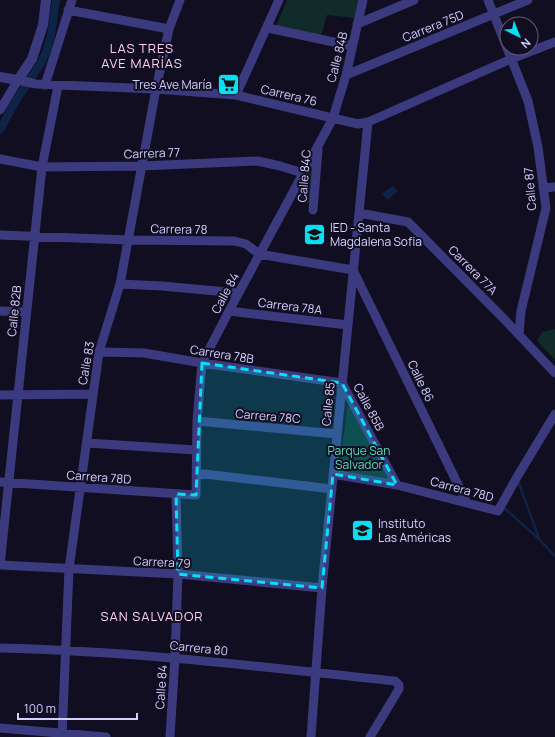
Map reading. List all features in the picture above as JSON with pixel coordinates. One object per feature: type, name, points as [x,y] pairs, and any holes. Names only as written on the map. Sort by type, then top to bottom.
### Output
[{"type":"street","points":[[0,110],[21,80],[32,59],[43,25],[46,0]]},
{"type":"street","points":[[41,85],[72,0]]},
{"type":"street","name":"Calle 83","points":[[62,735],[69,569],[99,352],[120,284],[156,88],[170,29],[180,0]]},
{"type":"street","points":[[236,95],[268,28],[279,0]]},
{"type":"street","name":"Calle 84B","points":[[333,118],[346,74],[363,0]]},
{"type":"street","points":[[357,24],[414,0]]},
{"type":"street","name":"Calle 87","points":[[488,0],[528,101],[538,147],[546,208],[520,311],[519,334]]},
{"type":"street","name":"Carrera 75D","points":[[346,74],[528,0]]},
{"type":"street","points":[[68,10],[170,29]]},
{"type":"street","points":[[268,28],[352,46]]},
{"type":"street","name":"Carrera 76","points":[[0,77],[41,85],[156,88],[236,95],[358,124],[368,122],[511,59],[555,42]]},
{"type":"street","name":"Calle 82B","points":[[0,565],[4,482],[18,395],[42,167],[58,86]]},
{"type":"street","name":"Calle 84","points":[[196,495],[197,421],[202,363],[238,293],[333,118]]},
{"type":"street","name":"Calle 85","points":[[311,737],[322,588],[368,122]]},
{"type":"street","name":"Calle 84C","points":[[313,210],[319,144]]},
{"type":"street","name":"Carrera 77","points":[[0,159],[42,167],[141,166],[258,162],[280,166],[303,173]]},
{"type":"street","points":[[543,188],[555,187]]},
{"type":"street","name":"Carrera 77A","points":[[359,213],[408,222],[504,318],[555,373]]},
{"type":"street","name":"Carrera 78","points":[[0,235],[128,240],[234,241],[246,244],[259,254],[353,270]]},
{"type":"street","name":"Calle 86","points":[[353,270],[467,503]]},
{"type":"street","points":[[120,284],[238,293]]},
{"type":"street","points":[[0,311],[26,312]]},
{"type":"street","name":"Carrera 78A","points":[[229,311],[348,325]]},
{"type":"street","points":[[504,318],[520,311]]},
{"type":"street","name":"Carrera 78B","points":[[99,352],[144,353],[342,383]]},
{"type":"street","name":"Calle 85B","points":[[342,383],[397,485]]},
{"type":"street","points":[[0,395],[93,394]]},
{"type":"street","name":"Carrera 78D","points":[[333,474],[397,485],[498,511],[555,414]]},
{"type":"street","name":"Carrera 78C","points":[[197,421],[337,434]]},
{"type":"street","points":[[86,443],[196,450]]},
{"type":"street","points":[[196,473],[332,489]]},
{"type":"street","name":"Carrera 78D","points":[[4,482],[196,495]]},
{"type":"street","name":"Calle 84","points":[[170,737],[178,574],[176,494]]},
{"type":"street","name":"Carrera 79","points":[[0,565],[178,574],[322,588]]},
{"type":"street","name":"Carrera 80","points":[[0,648],[65,649],[175,657],[395,681],[399,685],[399,689],[370,737]]},
{"type":"street","points":[[0,728],[62,735],[106,737]]},
{"type":"highlighted area","points":[[202,363],[342,383],[397,485],[333,474],[322,588],[178,574],[176,494],[196,495]]},
{"type":"green space","points":[[287,0],[360,0],[355,18],[327,15],[321,36],[276,26]]},
{"type":"green space","points":[[316,158],[312,205],[297,198]]},
{"type":"green space","points":[[555,329],[555,360],[537,341],[542,332]]},
{"type":"green space","name":"Parque San Salvador","points":[[349,397],[391,481],[339,470]]},
{"type":"water","points":[[393,186],[398,191],[388,200],[382,194]]},
{"type":"waterway","points":[[0,130],[15,102],[40,65],[46,53],[51,35],[56,0]]},
{"type":"waterway","points":[[518,481],[539,538]]},
{"type":"waterway","points":[[502,506],[539,539],[555,556]]},
{"type":"place","name":"Tres Ave María","points":[[228,84]]},
{"type":"place","name":"IED - Santa Magdalena Sofia","points":[[315,234]]},
{"type":"place","name":"Instituto Las Américas","points":[[363,530]]},
{"type":"district","name":"LAS TRES AVE MARÍAS","points":[[142,56]]},
{"type":"district","name":"SAN SALVADOR","points":[[152,616]]}]
